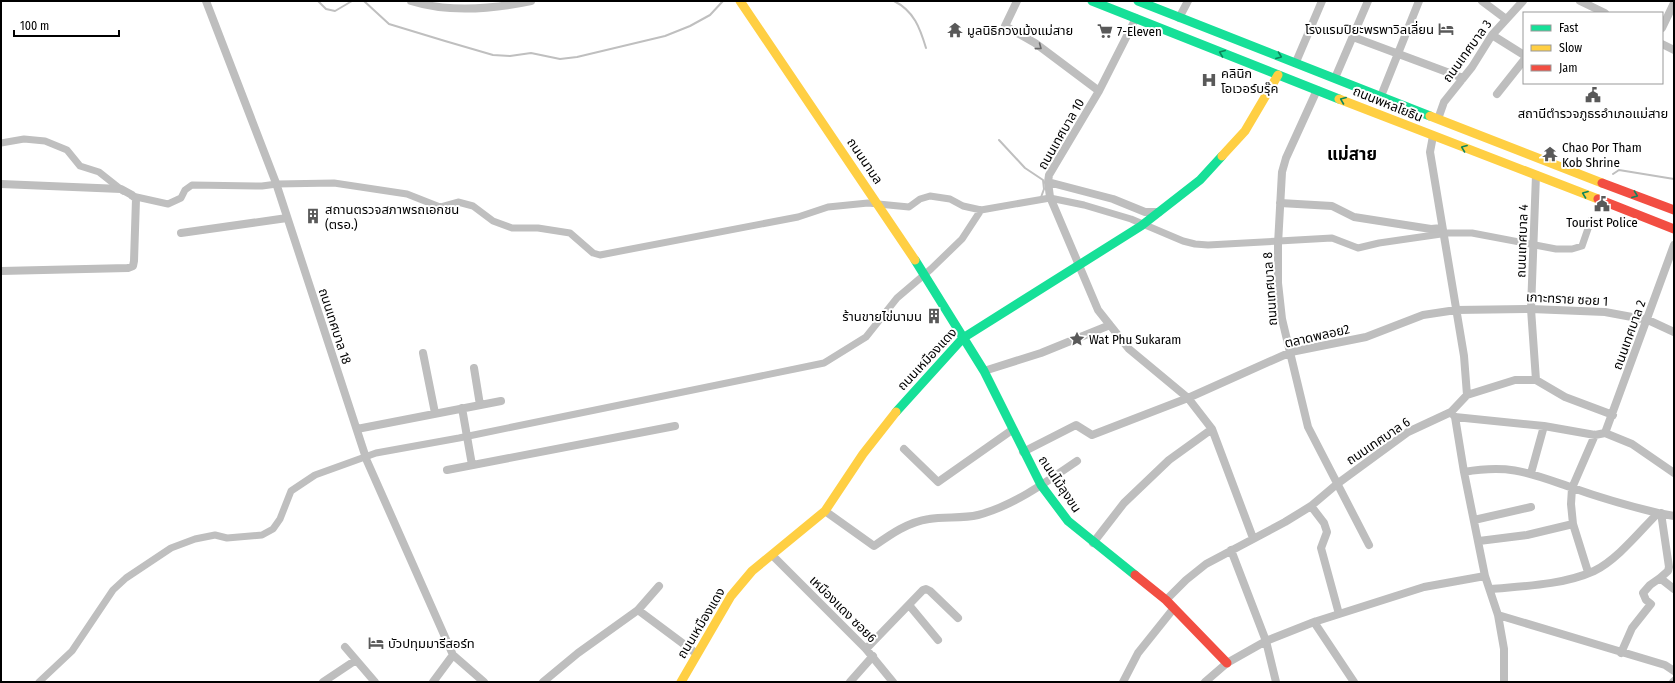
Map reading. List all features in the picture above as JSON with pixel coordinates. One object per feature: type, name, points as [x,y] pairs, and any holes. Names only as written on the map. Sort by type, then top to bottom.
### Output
[{"type":"street","name":"ถนนเทศบาล 18","points":[[206,1],[274,179],[367,461],[453,655]]},
{"type":"street","points":[[411,1],[447,7],[490,8],[531,1]]},
{"type":"street","name":"ถนนนามล","points":[[740,1],[925,274],[963,338]]},
{"type":"street","points":[[1017,1],[1005,26],[1035,43],[1099,90]]},
{"type":"street","name":"ถนนพหลโยธิน","points":[[1092,1],[1433,136],[1674,229]]},
{"type":"street","name":"ถนนพหลโยธิน","points":[[1138,1],[1296,62],[1526,154],[1674,210]]},
{"type":"street","points":[[1179,18],[1188,1]]},
{"type":"street","points":[[1296,62],[1322,1]]},
{"type":"street","points":[[1335,78],[1368,1]]},
{"type":"street","points":[[1381,96],[1419,1]]},
{"type":"street","points":[[1482,1],[1506,19]]},
{"type":"street","name":"ถนนเทศบาล 3","points":[[1438,119],[1444,102],[1463,78],[1492,35],[1523,1]]},
{"type":"street","points":[[1580,1],[1603,12]]},
{"type":"street","points":[[1663,26],[1674,3]]},
{"type":"street","name":"ถนนเทศบาล 10","points":[[1049,189],[1050,175],[1099,90],[1136,18]]},
{"type":"street","points":[[1492,35],[1523,54]]},
{"type":"street","points":[[1353,36],[1463,78]]},
{"type":"street","points":[[1663,44],[1674,50]]},
{"type":"street","points":[[1497,94],[1523,61]]},
{"type":"street","name":"ถนนเหมืองแดง","points":[[681,682],[731,596],[752,571],[825,511],[863,454],[908,398],[963,338],[1141,226],[1200,180],[1223,157],[1245,131],[1278,75]]},
{"type":"street","name":"ถนนเทศบาล 8","points":[[1317,90],[1286,158],[1282,172],[1278,234],[1278,283],[1282,319],[1308,427],[1370,545]]},
{"type":"street","points":[[1433,136],[1430,152],[1464,356],[1467,395],[1515,380],[1536,380],[1566,397],[1613,415]]},
{"type":"street","points":[[1519,169],[1526,154]]},
{"type":"street","name":"ถนนเทศบาล 4","points":[[1536,175],[1531,309],[1536,380]]},
{"type":"street","points":[[1,184],[121,189],[132,194],[136,199],[136,226],[134,261],[132,266],[128,268],[1,271]]},
{"type":"street","points":[[1158,214],[1145,212],[1113,199],[1049,189],[1078,266],[1098,310],[1129,349],[1188,398],[1212,429],[1253,538]]},
{"type":"street","points":[[1280,203],[1332,206],[1354,217],[1431,229],[1442,228]]},
{"type":"street","points":[[181,234],[287,218]]},
{"type":"street","name":"ถนนเทศบาล 2","points":[[1605,433],[1648,320],[1674,245]]},
{"type":"street","name":"เกาะทราย ซอย 1","points":[[1456,310],[1531,309],[1606,312],[1648,320],[1674,332]]},
{"type":"street","name":"ตลาดพลอย2","points":[[1023,452],[1076,425],[1092,435],[1188,398],[1291,352],[1366,337],[1423,315],[1456,310]]},
{"type":"street","points":[[984,371],[1041,353],[1110,325]]},
{"type":"street","name":"ถนนไม้ลุงขน","points":[[963,338],[984,371],[1023,452],[1042,485],[1068,521],[1093,543],[1166,600],[1227,663]]},
{"type":"street","points":[[423,353],[435,413]]},
{"type":"street","points":[[474,368],[480,404]]},
{"type":"street","name":"ถนนเทศบาล 6","points":[[1166,600],[1186,580],[1206,564],[1285,522],[1311,506],[1337,484],[1408,432],[1453,415],[1467,395]]},
{"type":"street","points":[[357,429],[501,401]]},
{"type":"street","points":[[462,408],[472,465]]},
{"type":"street","points":[[1504,682],[1504,649],[1498,615],[1485,576],[1453,415],[1544,426],[1595,435],[1605,433],[1632,444],[1674,473]]},
{"type":"street","points":[[447,470],[675,426]]},
{"type":"street","points":[[1531,473],[1544,426]]},
{"type":"street","points":[[1093,543],[1124,503],[1169,460],[1212,429]]},
{"type":"street","points":[[904,449],[938,482],[1012,430]]},
{"type":"street","points":[[1588,572],[1573,524],[1571,504],[1572,488],[1595,435]]},
{"type":"street","points":[[825,511],[874,546],[903,527],[927,519],[977,515],[1009,502],[1042,485],[1077,461]]},
{"type":"street","points":[[1464,472],[1489,468],[1531,473],[1572,488],[1674,516]]},
{"type":"street","points":[[1311,506],[1324,523],[1327,532],[1321,548],[1339,614]]},
{"type":"street","points":[[1474,520],[1531,507]]},
{"type":"street","points":[[1490,589],[1566,579],[1594,570],[1624,549],[1659,513]]},
{"type":"street","points":[[1621,653],[1632,628],[1651,604],[1646,600],[1643,593],[1668,570],[1659,513]]},
{"type":"street","points":[[1479,541],[1528,535],[1573,524]]},
{"type":"street","points":[[1231,550],[1266,641],[1276,682]]},
{"type":"street","name":"เหมืองแดง ซอย6","points":[[772,555],[873,656],[893,682]]},
{"type":"street","points":[[1205,682],[1227,663],[1266,641],[1314,622],[1424,587],[1485,576]]},
{"type":"street","points":[[1660,578],[1674,589]]},
{"type":"street","points":[[543,682],[578,653],[638,610],[660,586]]},
{"type":"street","points":[[866,649],[923,590],[926,589],[958,618]]},
{"type":"street","points":[[909,605],[938,640]]},
{"type":"street","points":[[1123,682],[1138,653],[1174,608]]},
{"type":"street","points":[[638,610],[697,654]]},
{"type":"street","points":[[1498,615],[1665,665],[1674,671]]},
{"type":"street","points":[[1314,622],[1354,682]]},
{"type":"street","points":[[345,646],[375,682]]},
{"type":"street","points":[[433,682],[453,655],[484,682]]},
{"type":"street","points":[[850,682],[873,656]]},
{"type":"street","points":[[323,682],[356,660]]},
{"type":"waterway","points":[[318,1],[326,9],[335,11],[352,1]]},
{"type":"waterway","points":[[364,1],[389,24],[445,41],[493,55],[510,56],[531,53],[560,59],[577,57],[665,36],[690,26],[710,15],[723,1]]},
{"type":"waterway","points":[[894,1],[901,5],[911,15],[919,27],[926,48]]},
{"type":"waterway","points":[[1,143],[24,139],[45,141],[67,150],[80,166],[99,172],[123,191]]},
{"type":"waterway","points":[[999,140],[1025,168],[1043,180],[1044,189],[1040,200]]},
{"type":"waterway","points":[[1613,174],[1619,170],[1674,179]]},
{"type":"waterway","points":[[132,196],[168,204],[181,198],[185,190],[192,185],[262,186],[277,184],[334,183],[407,194],[440,207],[458,202],[473,206],[493,221],[512,228],[538,228],[570,233],[593,253],[600,255],[798,217],[828,207],[868,203],[909,207],[920,199],[930,196],[950,199],[963,206],[981,210],[1050,198],[1084,205],[1131,219],[1183,241],[1208,245],[1332,238],[1358,248],[1379,243],[1448,233],[1472,233],[1556,249],[1572,249],[1582,246],[1591,220]]},
{"type":"waterway","points":[[39,682],[72,651],[113,590],[126,578],[171,548],[195,539],[215,535],[227,538],[262,535],[273,529],[280,519],[291,491],[315,475],[376,453],[459,438],[824,363],[866,337],[897,298],[931,269],[962,239],[981,210]]},
{"type":"traffic: fast","points":[[1092,1],[1339,99]]},
{"type":"traffic: fast","points":[[1138,1],[1430,116]]},
{"type":"traffic: fast","points":[[896,412],[963,338],[1141,226],[1200,180],[1222,156]]},
{"type":"traffic: fast","points":[[915,260],[984,371],[1041,485],[1068,521],[1135,575]]},
{"type":"traffic: slow","points":[[740,1],[915,260]]},
{"type":"traffic: slow","points":[[1222,156],[1245,131],[1278,75]]},
{"type":"traffic: slow","points":[[1339,99],[1598,199]]},
{"type":"traffic: slow","points":[[1430,116],[1602,183]]},
{"type":"traffic: slow","points":[[681,682],[731,596],[752,571],[825,511],[863,454],[896,412]]},
{"type":"traffic: jam","points":[[1602,183],[1674,210]]},
{"type":"traffic: jam","points":[[1598,199],[1674,229]]},
{"type":"traffic: jam","points":[[1135,575],[1166,600],[1227,663]]},
{"type":"place","name":"โรงแรมปิยะพรพาวิลเลี่ยน","points":[[1446,29]]},
{"type":"place","name":"มูลนิธิกวงเม้งแม่สาย","points":[[955,30]]},
{"type":"place","name":"7-Eleven","points":[[1105,31]]},
{"type":"place","name":"คลินิก โอเวอร์บรุ๊ค","points":[[1209,80]]},
{"type":"place","name":"สถานีตำรวจภูธรอำเภอแม่สาย","points":[[1593,95]]},
{"type":"place","name":"Chao Por Tham Kob Shrine","points":[[1550,154]]},
{"type":"place","name":"Tourist Police","points":[[1602,204]]},
{"type":"place","name":"สถานตรวจสภาพรถเอกชน (ตรอ.)","points":[[313,216]]},
{"type":"place","name":"ร้านขายไข่นามน","points":[[934,316]]},
{"type":"place","name":"Wat Phu Sukaram","points":[[1077,339]]},
{"type":"place","name":"บัวปทุมมารีสอร์ท","points":[[376,643]]},
{"type":"district","name":"แม่สาย","points":[[1352,154]]}]
